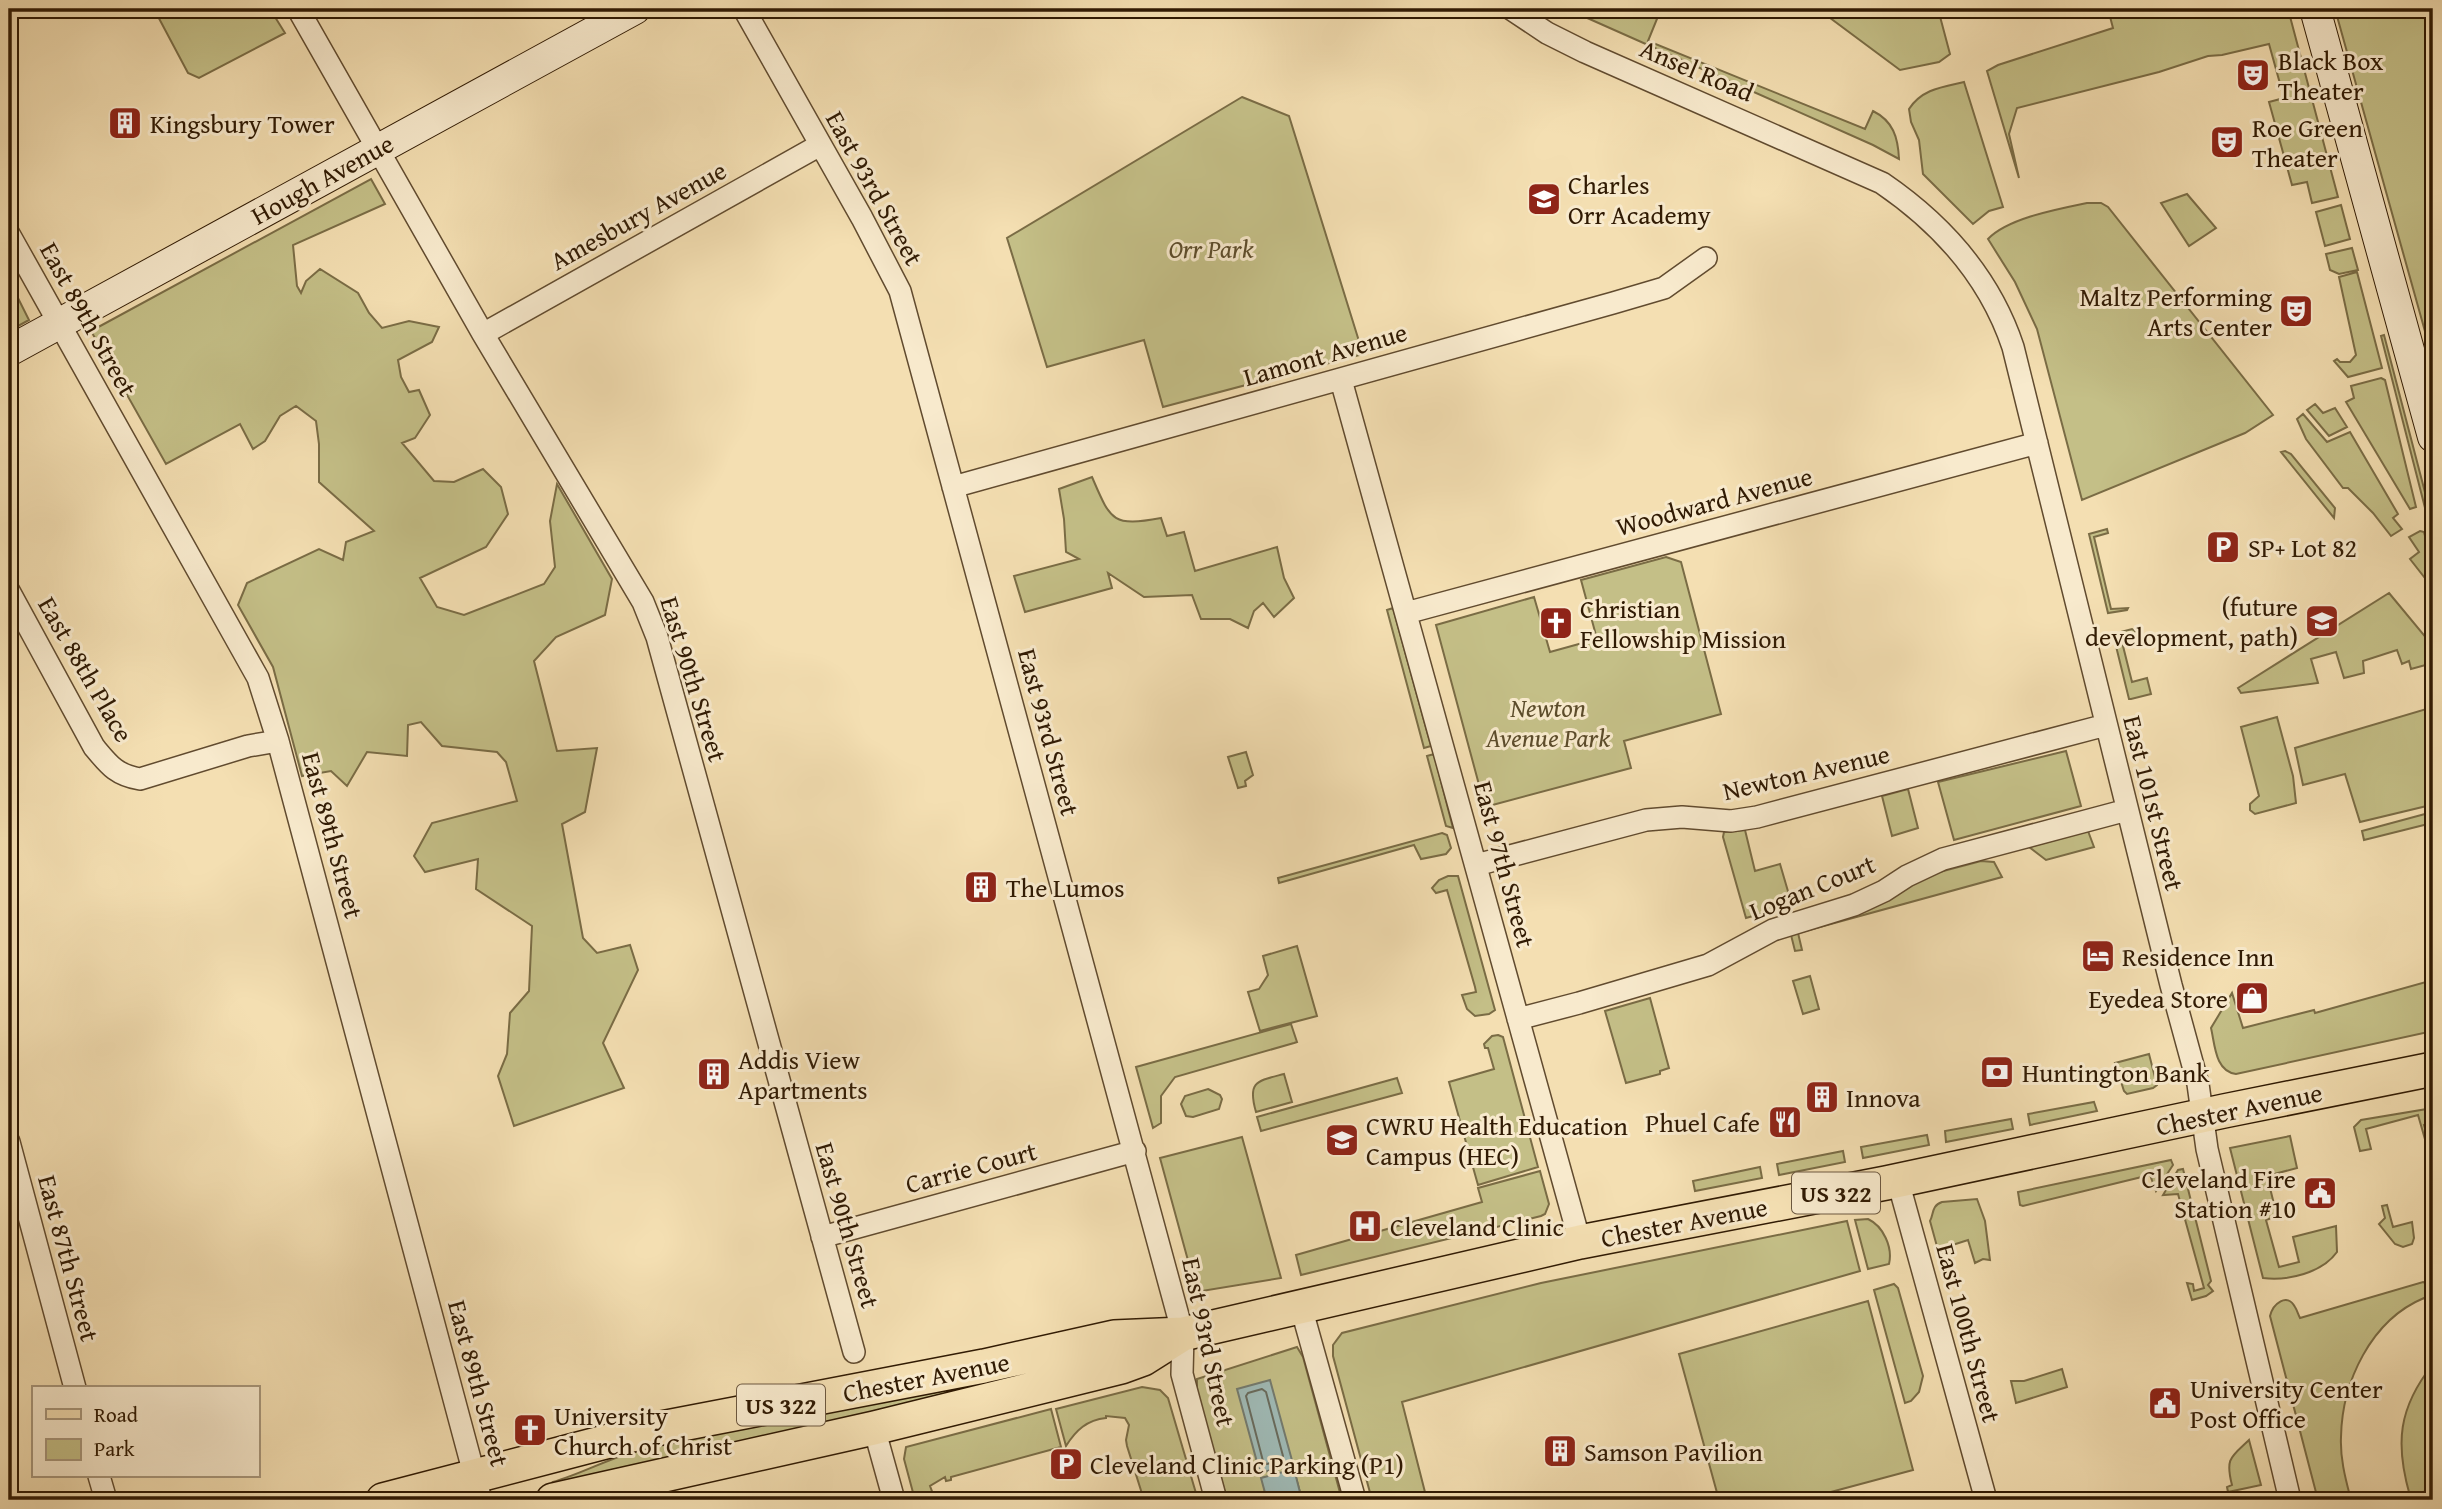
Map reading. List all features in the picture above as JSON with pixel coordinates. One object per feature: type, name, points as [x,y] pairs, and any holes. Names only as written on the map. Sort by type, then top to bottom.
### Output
[{"type":"main road","name":"Chester Avenue","points":[[383,1500],[478,1488],[651,1430],[984,1366],[1114,1337],[1184,1334],[1580,1242],[1898,1181],[2433,1069]]},
{"type":"main road","name":"Chester Avenue","points":[[553,1500],[874,1428],[1121,1367],[1143,1359],[1184,1334]]},
{"type":"street","name":"East 90th Street","points":[[298,9],[483,334],[643,602],[657,637],[854,1352]]},
{"type":"street","name":"Hough Avenue","points":[[9,351],[635,9]]},
{"type":"street","name":"East 93rd Street","points":[[744,9],[900,291],[1184,1334],[1182,1374],[1216,1500]]},
{"type":"street","name":"Ansel Road","points":[[1511,9],[1547,33],[1585,52],[1866,174]]},
{"type":"street","points":[[2315,9],[2433,437]]},
{"type":"street","name":"Amesbury Avenue","points":[[483,334],[820,145]]},
{"type":"street","name":"East 101st Street","points":[[1866,174],[1898,194],[1950,239],[1986,287],[2000,310],[2009,335],[2198,1084],[2201,1117],[2290,1500]]},
{"type":"street","name":"East 89th Street","points":[[9,234],[258,678],[278,741],[478,1488]]},
{"type":"street","name":"Lamont Avenue","points":[[953,487],[1664,288],[1706,258]]},
{"type":"street","name":"East 97th Street","points":[[1341,380],[1580,1242]]},
{"type":"street","name":"Woodward Avenue","points":[[1406,613],[2037,443]]},
{"type":"street","name":"East 88th Place","points":[[9,591],[94,747],[108,765],[124,776],[140,779],[248,746],[278,741]]},
{"type":"street","name":"Newton Avenue","points":[[1476,865],[1646,820],[1682,817],[1731,821],[1757,817],[2106,725]]},
{"type":"street","name":"Logan Court","points":[[1518,1019],[1708,965],[1773,930],[1854,905],[1942,859],[2127,810]]},
{"type":"street","name":"East 87th Street","points":[[9,1142],[74,1386]]},
{"type":"street","name":"Carrie Court","points":[[822,1237],[1135,1151]]},
{"type":"street","name":"East 100th Street","points":[[1898,1181],[1986,1500]]},
{"type":"street","points":[[1301,1307],[1355,1500]]},
{"type":"street","points":[[874,1428],[894,1500]]},
{"type":"street","points":[[100,1478],[106,1500]]},
{"type":"green space","points":[[154,9],[270,9],[285,33],[199,78],[188,73]]},
{"type":"green space","points":[[1567,9],[1661,9],[1648,41],[1865,129],[1873,111],[1893,130],[1899,159],[1873,145]]},
{"type":"green space","points":[[1818,9],[1938,9],[1950,54],[1939,62],[1900,70]]},
{"type":"green space","points":[[2108,9],[2288,9],[2338,197],[2312,203],[2307,182],[2292,185],[2269,102],[2284,98],[2269,44],[2208,56],[2159,72],[2017,108],[2009,134],[2019,178],[1987,71],[1998,65],[2113,28]]},
{"type":"green space","points":[[2335,9],[2433,9],[2433,360]]},
{"type":"green space","points":[[1964,82],[2003,207],[1989,211],[1973,224],[1923,174],[1919,140],[1909,109],[1926,93]]},
{"type":"green space","name":"Orr Park","points":[[1242,97],[1289,116],[1363,354],[1163,407],[1144,340],[1047,367],[1007,238]]},
{"type":"green space","points":[[371,179],[385,204],[293,245],[297,286],[301,293],[306,281],[320,269],[358,293],[369,313],[382,328],[409,321],[439,327],[432,342],[398,360],[401,377],[409,392],[419,390],[430,415],[415,438],[402,443],[434,481],[454,482],[483,469],[501,487],[508,514],[486,547],[420,578],[437,607],[464,615],[544,584],[555,567],[550,521],[557,484],[612,579],[605,615],[556,637],[534,661],[557,751],[597,748],[585,812],[562,824],[583,938],[597,953],[630,945],[638,970],[603,1043],[624,1088],[514,1126],[498,1076],[507,1054],[510,1013],[529,991],[532,926],[476,889],[478,859],[425,872],[414,856],[432,823],[517,801],[506,762],[497,752],[442,746],[421,722],[408,725],[407,756],[367,752],[347,786],[331,771],[302,776],[273,667],[238,605],[247,583],[319,549],[343,560],[346,542],[374,531],[319,482],[316,421],[296,406],[280,416],[265,441],[253,449],[240,424],[166,464],[91,331]]},
{"type":"green space","points":[[2187,194],[2216,228],[2189,246],[2161,203]]},
{"type":"green space","points":[[2087,203],[2101,203],[2108,207],[2273,415],[2245,433],[2082,500],[2037,329],[2015,282],[1988,239],[2020,220]]},
{"type":"green space","points":[[2341,205],[2350,239],[2325,246],[2316,212]]},
{"type":"green space","points":[[2352,248],[2358,270],[2339,274],[2330,270],[2326,254]]},
{"type":"green space","points":[[2357,272],[2382,368],[2348,377],[2334,361],[2337,359],[2340,362],[2350,362],[2356,355],[2339,277]]},
{"type":"green space","points":[[9,280],[29,320],[9,331]]},
{"type":"green space","points":[[2384,335],[2433,523],[2433,539],[2381,336]]},
{"type":"green space","points":[[2381,378],[2385,380],[2416,507],[2410,509],[2346,402],[2354,398],[2351,386]]},
{"type":"green space","points":[[2315,404],[2323,413],[2335,408],[2347,427],[2329,436],[2307,410]]},
{"type":"green space","points":[[2303,414],[2327,442],[2350,432],[2398,514],[2393,518],[2402,529],[2391,536],[2348,488],[2343,488],[2306,439],[2297,419]]},
{"type":"green space","points":[[2281,452],[2291,454],[2335,508],[2334,518]]},
{"type":"green space","points":[[1092,477],[1109,512],[1115,517],[1132,522],[1161,518],[1167,536],[1184,532],[1195,571],[1277,547],[1284,578],[1294,598],[1274,617],[1263,603],[1254,611],[1248,628],[1230,619],[1201,619],[1192,595],[1144,597],[1108,573],[1112,588],[1025,612],[1014,576],[1079,559],[1066,552],[1059,489]]},
{"type":"green space","points":[[2107,529],[2108,533],[2094,537],[2111,609],[2128,608],[2108,613],[2089,534]]},
{"type":"green space","points":[[2420,531],[2424,532],[2433,567],[2432,587],[2410,559],[2419,552],[2409,537]]},
{"type":"green space","name":"Newton Avenue Park","points":[[1666,557],[1681,562],[1721,714],[1624,741],[1631,768],[1485,807],[1436,625],[1534,597],[1550,652],[1597,639],[1581,580]]},
{"type":"green space","points":[[2389,593],[2433,646],[2433,663],[2411,669],[2409,661],[2402,664],[2397,650],[2363,661],[2364,673],[2344,678],[2336,652],[2311,659],[2318,683],[2241,693],[2238,688]]},
{"type":"green space","points":[[1393,608],[1431,746],[1424,748],[1387,610]]},
{"type":"green space","points":[[2132,629],[2135,631],[2134,635],[2121,638],[2132,682],[2147,678],[2151,694],[2129,699],[2113,634]]},
{"type":"green space","points":[[2433,707],[2433,812],[2431,805],[2360,822],[2345,774],[2303,785],[2295,748]]},
{"type":"green space","points":[[2277,717],[2293,776],[2296,803],[2255,814],[2250,810],[2250,804],[2259,796],[2241,727]]},
{"type":"green space","points":[[2066,751],[2081,806],[1954,840],[1938,782]]},
{"type":"green space","points":[[1246,752],[1253,775],[1245,781],[1246,786],[1238,788],[1228,757]]},
{"type":"green space","points":[[1434,754],[1453,828],[1446,826],[1427,756]]},
{"type":"green space","points":[[1908,789],[1918,828],[1892,836],[1882,796]]},
{"type":"green space","points":[[2425,814],[2428,824],[2364,840],[2362,831]]},
{"type":"green space","points":[[1745,830],[1755,871],[1780,864],[1792,905],[1746,918],[1723,837],[1724,832]]},
{"type":"green space","points":[[2088,831],[2094,847],[2046,860],[2029,847]]},
{"type":"green space","points":[[1442,833],[1447,835],[1451,848],[1446,854],[1421,859],[1414,845],[1279,883],[1278,878]]},
{"type":"green space","points":[[1981,861],[1994,862],[2002,877],[1798,933],[1802,950],[1795,951],[1791,935],[1869,909],[1932,874]]},
{"type":"green space","points":[[1458,876],[1495,1010],[1489,1014],[1475,1016],[1467,1009],[1462,995],[1476,992],[1475,987],[1447,890],[1436,893],[1432,888],[1439,880]]},
{"type":"green space","points":[[1297,946],[1317,1016],[1260,1031],[1248,992],[1259,989],[1268,975],[1263,956]]},
{"type":"green space","points":[[1810,976],[1819,1009],[1803,1014],[1793,981]]},
{"type":"green space","points":[[2433,980],[2433,1031],[2236,1074],[2224,1068],[2217,1056],[2211,1028],[2232,993],[2243,1028],[2314,1010],[2315,1013]]},
{"type":"green space","points":[[1650,998],[1669,1068],[1660,1071],[1660,1074],[1626,1083],[1605,1011]]},
{"type":"green space","points":[[1291,1024],[1297,1042],[1175,1077],[1161,1096],[1161,1123],[1153,1128],[1136,1067]]},
{"type":"green space","points":[[1492,1036],[1503,1037],[1538,1167],[1478,1185],[1449,1082],[1494,1069],[1488,1048],[1485,1048],[1484,1044]]},
{"type":"green space","points":[[2149,1054],[2157,1085],[2127,1094],[2115,1063]]},
{"type":"green space","points":[[1284,1074],[1292,1102],[1256,1112],[1253,1094],[1256,1084]]},
{"type":"green space","points":[[1397,1078],[1402,1093],[1261,1131],[1257,1117]]},
{"type":"green space","points":[[1208,1089],[1220,1095],[1222,1099],[1219,1109],[1193,1117],[1186,1116],[1181,1104],[1185,1096]]},
{"type":"green space","points":[[2094,1102],[2097,1111],[2030,1125],[2028,1114]]},
{"type":"green space","points":[[2433,1108],[2433,1122],[2424,1125],[2433,1156],[2433,1167],[2418,1115],[2366,1129],[2371,1149],[2360,1151],[2354,1127],[2361,1120]]},
{"type":"green space","points":[[2011,1119],[2013,1129],[1946,1142],[1945,1131]]},
{"type":"green space","points":[[1927,1135],[1929,1145],[1863,1158],[1861,1147]]},
{"type":"green space","points":[[2290,1136],[2297,1168],[2267,1176],[2277,1216],[2266,1220],[2279,1267],[2299,1262],[2293,1237],[2336,1226],[2337,1252],[2323,1265],[2304,1274],[2263,1278],[2230,1148]]},
{"type":"green space","points":[[1242,1137],[1281,1278],[1202,1291],[1195,1286],[1160,1158]]},
{"type":"green space","points":[[1843,1151],[1845,1162],[1779,1175],[1777,1164]]},
{"type":"green space","points":[[2171,1160],[2173,1165],[2156,1191],[2150,1175],[2020,1205],[2018,1192]]},
{"type":"green space","points":[[1760,1167],[1762,1178],[1695,1191],[1693,1181]]},
{"type":"green space","points":[[2183,1169],[2211,1281],[2208,1285],[2213,1291],[2192,1300],[2187,1283],[2193,1284],[2194,1291],[2204,1288],[2178,1194],[2163,1195],[2178,1170]]},
{"type":"green space","points":[[1540,1171],[1549,1204],[1545,1214],[1541,1216],[1301,1275],[1296,1255],[1482,1202],[1478,1188]]},
{"type":"green space","points":[[1977,1199],[1985,1221],[1990,1260],[1983,1259],[1975,1263],[1968,1240],[1940,1249],[1947,1273],[1944,1272],[1930,1221],[1934,1208],[1942,1202]]},
{"type":"green space","points":[[2387,1205],[2393,1227],[2412,1222],[2412,1244],[2403,1247],[2395,1244],[2379,1224],[2385,1218],[2382,1206]]},
{"type":"green space","points":[[1868,1219],[1882,1232],[1890,1257],[1889,1264],[1868,1269],[1855,1220]]},
{"type":"green space","points":[[1847,1221],[1860,1271],[1402,1402],[1427,1500],[1372,1500],[1333,1356],[1333,1345],[1342,1333],[1541,1283]]},
{"type":"green space","points":[[2423,1282],[2430,1285],[2428,1304],[2424,1298],[2389,1321],[2363,1355],[2347,1395],[2341,1437],[2343,1467],[2350,1496],[2364,1493],[2366,1499],[2318,1500],[2270,1316],[2277,1304],[2284,1300],[2292,1303],[2300,1318]]},
{"type":"green space","points":[[1894,1284],[1898,1288],[1923,1376],[1919,1392],[1911,1401],[1905,1403],[1874,1290]]},
{"type":"green space","points":[[1868,1301],[1913,1470],[1801,1500],[1719,1500],[1679,1354]]},
{"type":"green space","points":[[1297,1347],[1303,1357],[1342,1500],[1302,1500],[1294,1470],[1262,1478],[1267,1500],[1227,1500],[1197,1391],[1197,1379]]},
{"type":"green space","points":[[2433,1364],[2433,1489],[2410,1496],[2402,1460],[2403,1427],[2413,1396]]},
{"type":"green space","points":[[2062,1369],[2067,1387],[2016,1403],[2011,1381],[2024,1381]]},
{"type":"green space","points":[[1026,1373],[1029,1377],[555,1485],[553,1482],[632,1452],[691,1438]]},
{"type":"green space","points":[[1142,1387],[1160,1390],[1168,1398],[1198,1500],[1144,1500],[1127,1446],[1129,1425],[1125,1418],[1106,1416],[1088,1424],[1074,1435],[1066,1446],[1056,1409]]},
{"type":"green space","points":[[1051,1409],[1061,1447],[951,1477],[951,1480],[946,1481],[945,1477],[930,1486],[933,1494],[915,1500],[904,1459],[906,1447]]},
{"type":"green space","points":[[2249,1440],[2261,1485],[2228,1492],[2227,1487],[2232,1485],[2229,1469],[2231,1459]]},
{"type":"water","points":[[1270,1380],[1293,1464],[1260,1473],[1237,1389]]},
{"type":"water","points":[[1294,1469],[1302,1500],[1267,1500],[1261,1478]]},
{"type":"place","name":"Black Box Theater","points":[[2253,75]]},
{"type":"place","name":"Kingsbury Tower","points":[[125,123]]},
{"type":"place","name":"Roe Green Theater","points":[[2227,142]]},
{"type":"place","name":"Charles Orr Academy","points":[[1544,199]]},
{"type":"place","name":"Maltz Performing Arts Center","points":[[2296,311]]},
{"type":"place","name":"SP+ Lot 82","points":[[2223,547]]},
{"type":"place","name":"(future development, path)","points":[[2322,621]]},
{"type":"place","name":"Christian Fellowship Mission","points":[[1556,623]]},
{"type":"place","name":"The Lumos","points":[[981,887]]},
{"type":"place","name":"Residence Inn","points":[[2098,956]]},
{"type":"place","name":"Eyedea Store","points":[[2252,998]]},
{"type":"place","name":"Huntington Bank","points":[[1997,1072]]},
{"type":"place","name":"Addis View Apartments","points":[[714,1074]]},
{"type":"place","name":"Innova","points":[[1822,1097]]},
{"type":"place","name":"Phuel Cafe","points":[[1785,1122]]},
{"type":"place","name":"CWRU Health Education Campus (HEC)","points":[[1342,1140]]},
{"type":"place","name":"Cleveland Fire Station #10","points":[[2320,1193]]},
{"type":"place","name":"Cleveland Clinic","points":[[1365,1226]]},
{"type":"place","name":"University Center Post Office","points":[[2165,1403]]},
{"type":"place","name":"University Church of Christ","points":[[530,1430]]},
{"type":"place","name":"Samson Pavilion","points":[[1560,1451]]},
{"type":"place","name":"Cleveland Clinic Parking (P1)","points":[[1066,1464]]}]
